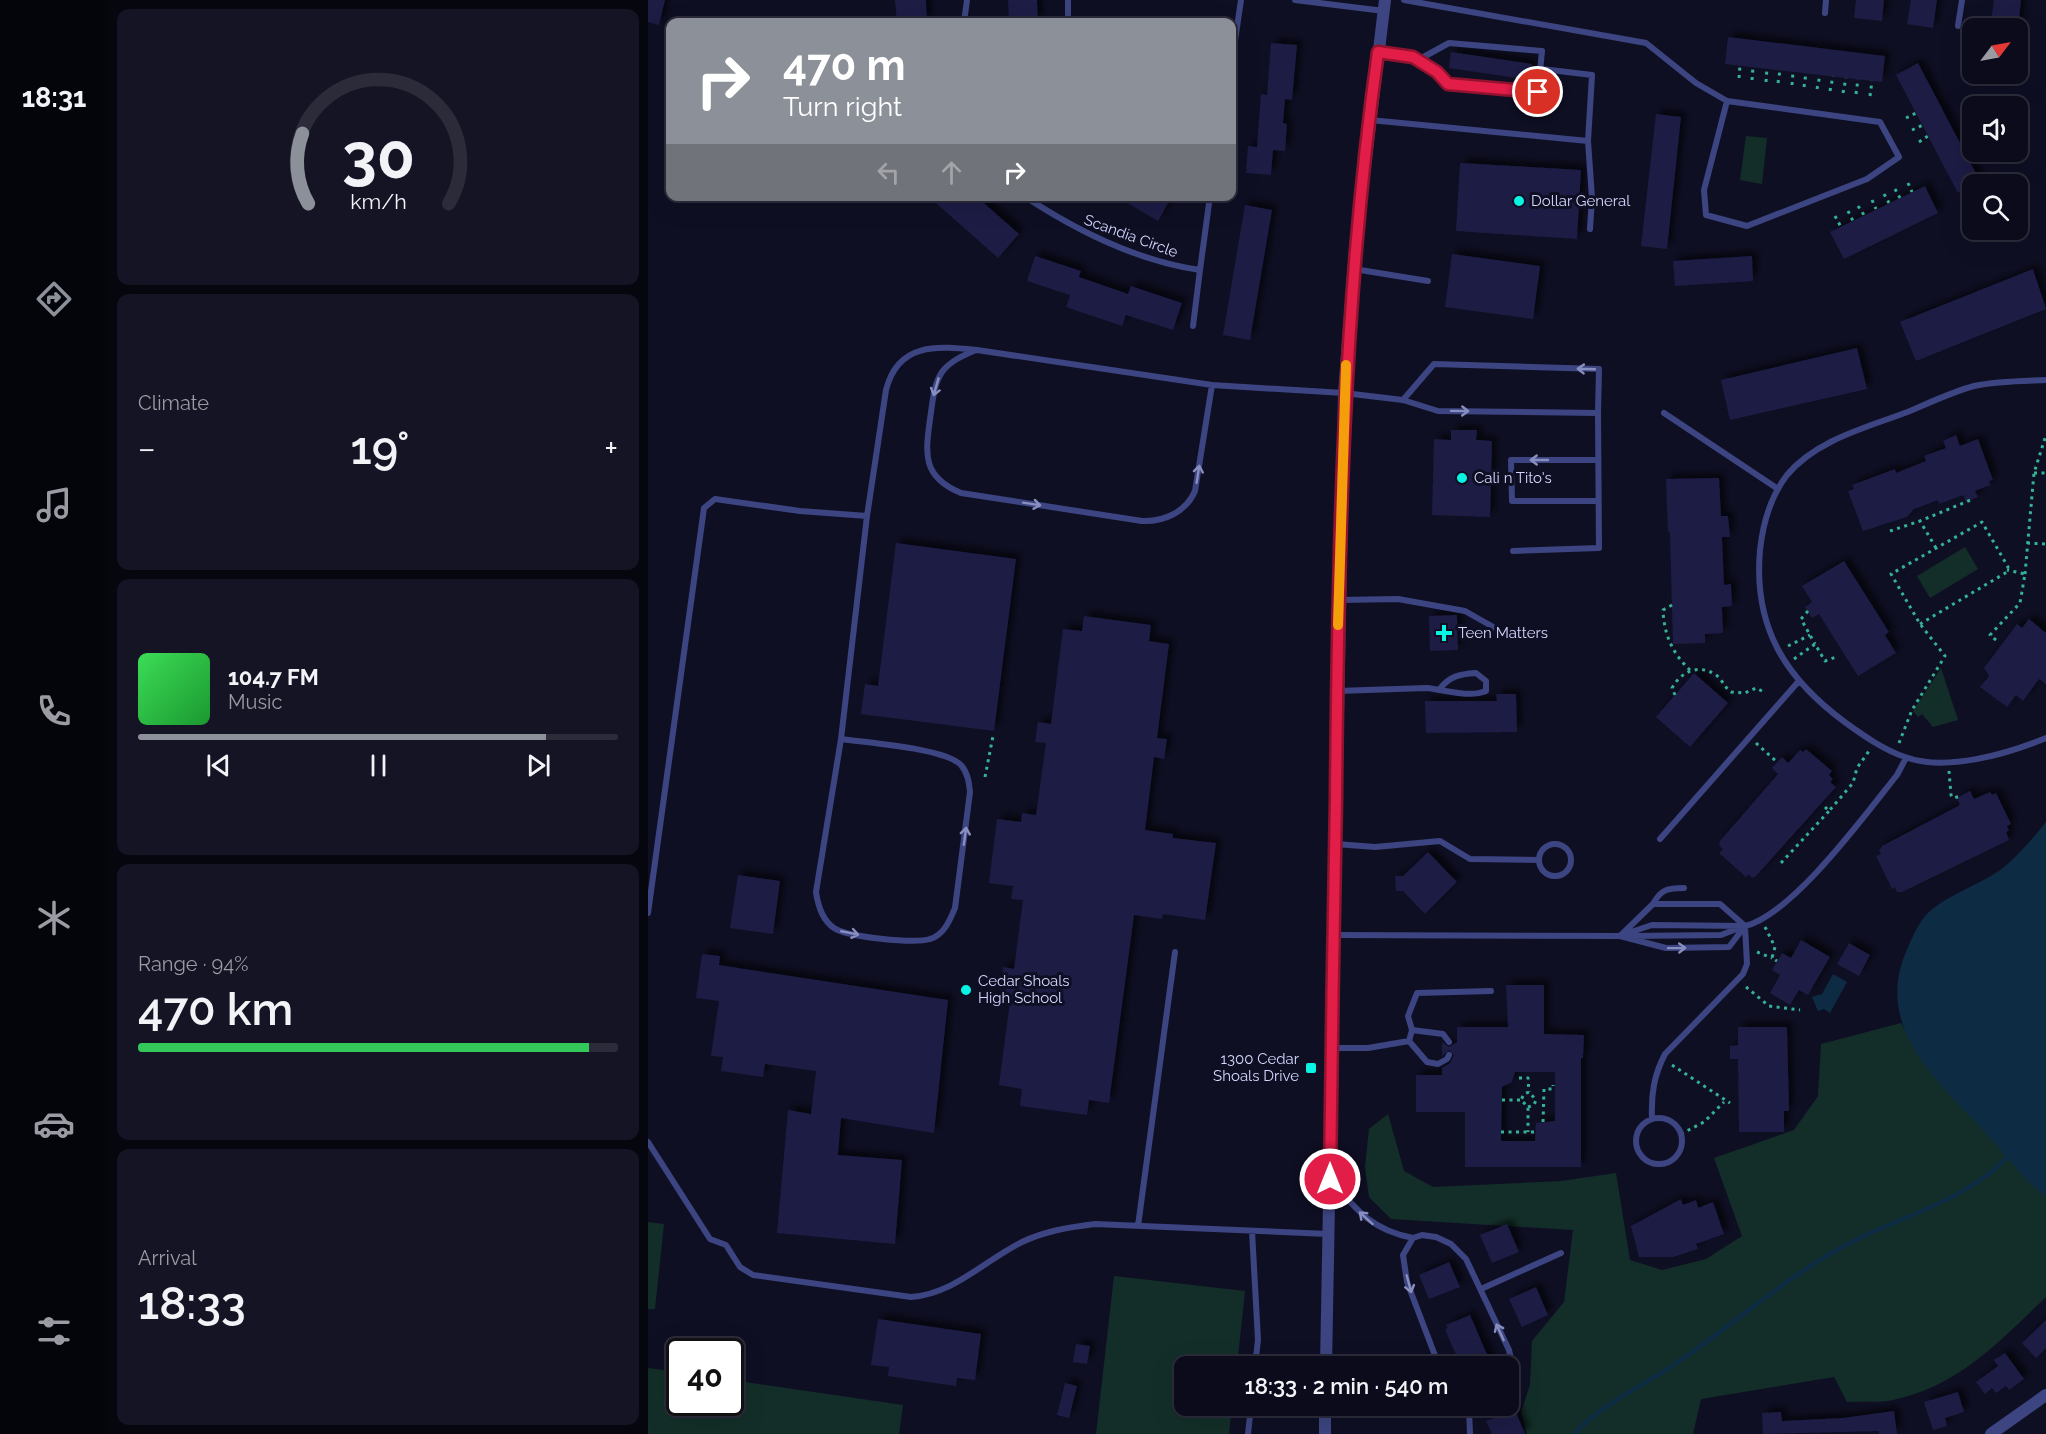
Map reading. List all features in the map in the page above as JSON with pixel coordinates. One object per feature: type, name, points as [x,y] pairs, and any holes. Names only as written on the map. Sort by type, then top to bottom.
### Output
[{"type":"street","points":[[1326,1356],[1344,393],[1353,269],[1369,120],[1385,5]]},
{"type":"street","points":[[1991,1434],[2046,1395]]},
{"type":"street","points":[[1325,1416],[1325,1434]]},
{"type":"lane","points":[[964,18],[966,0]]},
{"type":"lane","points":[[1068,0],[1068,18]]},
{"type":"lane","points":[[1236,34],[1241,0]]},
{"type":"lane","points":[[1295,0],[1385,5]]},
{"type":"lane","points":[[1404,0],[1646,42],[1696,83],[1727,101],[1880,122],[1899,157],[1867,179],[1747,226],[1706,215],[1704,190],[1727,101]]},
{"type":"lane","points":[[1825,13],[1826,0]]},
{"type":"lane","points":[[1958,26],[1962,0]]},
{"type":"lane","points":[[1378,52],[1418,60],[1448,84],[1538,92],[1542,69],[1542,51],[1449,43],[1418,60]]},
{"type":"lane","points":[[1542,69],[1592,75],[1588,141],[1592,198],[1590,229]]},
{"type":"lane","points":[[1369,120],[1588,141]]},
{"type":"lane","name":"Scandia Circle","points":[[1032,201],[1083,233],[1175,266],[1200,270]]},
{"type":"lane","points":[[1193,326],[1209,201]]},
{"type":"lane","points":[[1353,269],[1428,280]]},
{"type":"lane","points":[[842,739],[942,754],[961,766],[968,778],[970,792],[955,908],[949,922],[931,939],[916,941],[844,933],[832,927],[822,916],[816,892],[842,739],[867,516],[889,377],[908,356],[923,348],[940,346],[977,350],[1212,385],[1344,393],[1403,400],[1438,411],[1598,413]]},
{"type":"lane","points":[[977,350],[951,363],[942,372],[935,386],[926,456],[937,479],[961,493],[1142,521],[1154,522],[1167,517],[1191,501],[1195,491],[1212,385]]},
{"type":"lane","points":[[1403,400],[1434,364],[1599,369],[1597,501],[1599,548],[1513,551]]},
{"type":"lane","points":[[2046,380],[1973,387],[1827,444],[1797,465],[1778,489],[1768,507],[1759,560],[1761,597],[1778,651],[1798,682],[1825,708],[1867,738],[1906,758],[1948,761],[1976,759],[2015,751],[2046,738]]},
{"type":"lane","points":[[1664,413],[1778,489]]},
{"type":"lane","points":[[1597,501],[1512,501],[1511,460],[1598,460]]},
{"type":"lane","points":[[648,913],[704,508],[716,499],[800,511],[867,516]]},
{"type":"lane","points":[[1339,600],[1398,599],[1465,611],[1495,628]]},
{"type":"lane","points":[[1337,691],[1439,690],[1479,694],[1486,691],[1486,681],[1476,673],[1458,675],[1450,678],[1439,690]]},
{"type":"lane","points":[[1660,838],[1798,682]]},
{"type":"lane","points":[[1334,935],[1721,934],[1762,921],[1787,903],[1898,775],[1906,758]]},
{"type":"lane","points":[[1335,844],[1375,847],[1440,841],[1470,859],[1539,860]]},
{"type":"lane","points":[[1552,844],[1567,849],[1571,858],[1565,873],[1555,876],[1545,872],[1539,860],[1543,849],[1552,844]]},
{"type":"lane","points":[[1620,936],[1653,904],[1659,894],[1668,888],[1684,888]]},
{"type":"lane","points":[[1652,1118],[1653,1085],[1662,1059],[1743,974],[1747,964],[1745,926],[1720,904],[1653,904]]},
{"type":"lane","points":[[1620,936],[1652,925],[1745,926]]},
{"type":"lane","points":[[1620,936],[1665,948],[1728,947],[1745,926]]},
{"type":"lane","points":[[1138,1226],[1174,952]]},
{"type":"lane","points":[[1409,1041],[1412,1030],[1408,1016],[1417,993],[1491,991]]},
{"type":"lane","points":[[1412,1030],[1443,1034],[1449,1042]]},
{"type":"lane","points":[[1332,1048],[1368,1048],[1409,1041]]},
{"type":"lane","points":[[1409,1041],[1427,1062],[1438,1064],[1449,1055]]},
{"type":"lane","points":[[1652,1118],[1666,1118],[1676,1124],[1681,1134],[1682,1146],[1675,1158],[1664,1164],[1651,1163],[1638,1151],[1636,1137],[1645,1122],[1652,1118]]},
{"type":"lane","points":[[648,1142],[711,1239],[726,1245],[740,1267],[753,1275],[911,1297],[924,1296],[952,1284],[1022,1242],[1039,1235],[1095,1224],[1329,1234]]},
{"type":"lane","points":[[1330,1179],[1354,1208],[1376,1227],[1413,1238],[1422,1235],[1436,1237],[1451,1244],[1466,1260],[1481,1288],[1510,1356]]},
{"type":"lane","points":[[1252,1231],[1258,1340],[1256,1356]]},
{"type":"lane","points":[[1413,1238],[1403,1255],[1407,1282],[1435,1356]]},
{"type":"lane","points":[[1481,1288],[1561,1253]]},
{"type":"lane","points":[[1248,1434],[1250,1416]]},
{"type":"lane","points":[[1469,1416],[1470,1434]]},
{"type":"path","points":[[1738,78],[1740,65]]},
{"type":"path","points":[[1752,80],[1753,67]]},
{"type":"path","points":[[1766,82],[1767,68]]},
{"type":"path","points":[[1778,83],[1780,70]]},
{"type":"path","points":[[1792,86],[1793,72]]},
{"type":"path","points":[[1804,87],[1806,73]]},
{"type":"path","points":[[1817,89],[1820,75]]},
{"type":"path","points":[[1830,91],[1833,76]]},
{"type":"path","points":[[1843,93],[1846,78]]},
{"type":"path","points":[[1856,94],[1858,79]]},
{"type":"path","points":[[1870,96],[1872,81]]},
{"type":"path","points":[[1906,118],[1916,113]]},
{"type":"path","points":[[1912,130],[1923,125]]},
{"type":"path","points":[[1919,142],[1928,136]]},
{"type":"path","points":[[1908,183],[1912,192]]},
{"type":"path","points":[[1895,189],[1900,198]]},
{"type":"path","points":[[1884,194],[1889,203]]},
{"type":"path","points":[[1872,200],[1876,209]]},
{"type":"path","points":[[1858,206],[1864,215]]},
{"type":"path","points":[[1848,211],[1853,221]]},
{"type":"path","points":[[1835,216],[1841,227]]},
{"type":"path","points":[[1996,640],[1990,635],[2020,603],[2025,574],[2034,472],[2046,435]]},
{"type":"path","points":[[2034,472],[2046,473]]},
{"type":"path","points":[[1890,531],[1890,533],[1973,499]]},
{"type":"path","points":[[1920,521],[1936,548]]},
{"type":"path","points":[[1900,741],[1912,710],[1945,656],[1920,624],[1891,574],[1982,522],[2007,570]]},
{"type":"path","points":[[2027,543],[2046,544]]},
{"type":"path","points":[[1920,624],[2007,570],[2025,574]]},
{"type":"path","points":[[1672,604],[1663,610],[1665,633],[1681,662],[1690,670]]},
{"type":"path","points":[[1808,611],[1801,619],[1815,644],[1826,661],[1836,657]]},
{"type":"path","points":[[1778,651],[1810,635]]},
{"type":"path","points":[[1803,652],[1815,644]]},
{"type":"path","points":[[1675,695],[1672,688],[1675,682],[1690,670],[1713,673],[1731,692],[1745,693],[1756,688],[1762,691]]},
{"type":"path","points":[[985,777],[993,736]]},
{"type":"path","points":[[1767,753],[1777,762]]},
{"type":"path","points":[[1781,863],[1853,783],[1857,768],[1866,758]]},
{"type":"path","points":[[1948,761],[1951,795],[1953,798],[1960,794],[1961,796]]},
{"type":"path","points":[[1825,807],[1829,811]]},
{"type":"path","points":[[1762,921],[1775,947],[1772,958],[1778,961]]},
{"type":"path","points":[[1755,996],[1769,1006],[1800,1010]]},
{"type":"path","points":[[1662,1059],[1730,1103]]},
{"type":"path","points":[[1519,1078],[1528,1078],[1529,1092],[1536,1100],[1544,1100]]},
{"type":"path","points":[[1543,1122],[1544,1089],[1553,1089],[1553,1085]]},
{"type":"path","points":[[1521,1100],[1524,1094],[1529,1092]]},
{"type":"path","points":[[1502,1100],[1521,1100],[1527,1107],[1528,1132]]},
{"type":"path","points":[[1527,1107],[1533,1106],[1536,1100]]},
{"type":"path","points":[[1681,1134],[1704,1122],[1724,1101]]},
{"type":"path","points":[[1501,1132],[1535,1132]]},
{"type":"green space","points":[[1746,136],[1767,138],[1762,184],[1740,180]]},
{"type":"green space","points":[[1965,547],[1978,569],[1930,598],[1917,576]]},
{"type":"green space","points":[[1941,668],[1958,720],[1933,727],[1922,714],[1918,717],[1913,711]]},
{"type":"green space","points":[[1901,1023],[1920,1057],[1940,1083],[2046,1197],[2046,1297],[1977,1360],[1938,1384],[1917,1393],[1888,1401],[1847,1402],[1834,1377],[1701,1399],[1693,1434],[1527,1434],[1521,1413],[1530,1384],[1532,1341],[1564,1302],[1573,1230],[1391,1219],[1369,1197],[1365,1167],[1369,1129],[1388,1114],[1404,1171],[1433,1187],[1561,1181],[1616,1173],[1630,1260],[1662,1270],[1706,1259],[1742,1236],[1714,1158],[1794,1130],[1818,1096],[1821,1044]]},
{"type":"green space","points":[[648,1222],[664,1224],[655,1309],[648,1309]]},
{"type":"green space","points":[[1114,1276],[1245,1291],[1238,1356],[1174,1356],[1174,1416],[1231,1416],[1229,1434],[1096,1434]]},
{"type":"green space","points":[[648,1368],[666,1370],[666,1416],[744,1416],[744,1382],[903,1405],[899,1434],[648,1434]]},
{"type":"water","points":[[2046,822],[2046,1197],[1947,1092],[1915,1051],[1904,1028],[1898,1005],[1898,979],[1906,952],[1925,916],[1933,908],[2003,868]]},
{"type":"water","points":[[1833,974],[1847,982],[1830,1013],[1824,1009],[1818,1011],[1812,997],[1822,994]]},
{"type":"building","points":[[648,0],[665,0],[659,25],[648,22]]},
{"type":"building","points":[[895,0],[926,0],[927,18],[897,18]]},
{"type":"building","points":[[1008,0],[1037,0],[1038,18],[1009,18]]},
{"type":"building","points":[[1856,0],[1884,0],[1882,21],[1854,18]]},
{"type":"building","points":[[1911,0],[1937,0],[1933,28],[1907,24]]},
{"type":"building","points":[[1994,0],[2021,0],[2019,18],[1991,18]]},
{"type":"building","points":[[1728,37],[1885,56],[1882,82],[1725,64]]},
{"type":"building","points":[[1271,43],[1297,45],[1292,100],[1285,99],[1283,123],[1287,124],[1285,151],[1273,150],[1271,175],[1246,173],[1248,146],[1257,147],[1261,94],[1267,95]]},
{"type":"building","points":[[1451,52],[1532,64],[1530,80],[1449,68]]},
{"type":"building","points":[[1918,63],[1962,147],[1962,162],[1970,162],[1976,174],[1962,174],[1962,191],[1958,193],[1896,75]]},
{"type":"building","points":[[1656,114],[1681,117],[1667,249],[1641,246]]},
{"type":"building","name":"Dollar General","points":[[1460,163],[1581,170],[1577,239],[1456,231]]},
{"type":"building","points":[[1925,186],[1938,213],[1844,259],[1830,232]]},
{"type":"building","points":[[934,201],[982,201],[1019,234],[998,258]]},
{"type":"building","points":[[1124,201],[1169,201],[1158,221]]},
{"type":"building","points":[[1245,205],[1272,210],[1250,340],[1223,335]]},
{"type":"building","points":[[1452,254],[1540,266],[1533,319],[1445,307]]},
{"type":"building","points":[[1035,256],[1081,271],[1079,277],[1128,294],[1131,286],[1182,303],[1173,330],[1126,315],[1122,326],[1066,307],[1070,295],[1027,281]]},
{"type":"building","points":[[1752,256],[1753,281],[1675,286],[1673,261]]},
{"type":"building","points":[[2033,269],[2046,309],[1916,361],[1900,322]]},
{"type":"building","points":[[1857,348],[1867,389],[1730,420],[1721,380]]},
{"type":"building","name":"Cali n Tito's","points":[[1451,430],[1477,430],[1476,440],[1492,441],[1490,517],[1432,515],[1434,439],[1451,440]]},
{"type":"building","points":[[1956,435],[1960,446],[1978,439],[1993,480],[1989,481],[1990,485],[1975,491],[1978,497],[1966,502],[1963,495],[1939,504],[1938,500],[1914,509],[1907,517],[1863,531],[1848,491],[1854,489],[1852,485],[1895,469],[1896,473],[1926,461],[1924,456],[1946,448],[1943,441]]},
{"type":"building","points":[[1719,478],[1721,516],[1728,516],[1730,537],[1722,537],[1724,585],[1731,584],[1732,606],[1722,607],[1723,633],[1705,634],[1705,643],[1673,644],[1666,479]]},
{"type":"building","points":[[896,543],[1016,559],[994,731],[861,714],[865,684],[878,686]]},
{"type":"building","points":[[1844,561],[1889,632],[1885,635],[1896,653],[1858,676],[1819,614],[1812,618],[1805,607],[1812,602],[1802,586]]},
{"type":"building","name":"Teen Matters","points":[[1457,615],[1458,650],[1430,651],[1429,616]]},
{"type":"building","points":[[1084,616],[1151,625],[1149,641],[1169,644],[1157,738],[1167,739],[1164,759],[1154,757],[1145,830],[1173,834],[1173,838],[1216,843],[1205,920],[1163,914],[1162,919],[1134,915],[1109,1103],[1089,1100],[1087,1115],[1020,1106],[1022,1089],[999,1085],[1011,994],[1000,993],[1003,967],[1014,969],[1023,900],[1011,899],[1013,886],[989,883],[997,819],[1021,822],[1022,813],[1036,815],[1046,743],[1035,742],[1038,722],[1051,724],[1063,629],[1082,631]]},
{"type":"building","points":[[2029,619],[2046,633],[2046,684],[2039,679],[2023,701],[2016,695],[2007,707],[1980,687],[1989,676],[1984,668],[2017,624],[2022,628]]},
{"type":"building","points":[[1694,673],[1728,703],[1690,747],[1656,717]]},
{"type":"building","points":[[1496,694],[1516,694],[1517,732],[1426,733],[1425,701],[1497,701]]},
{"type":"building","points":[[1806,749],[1832,771],[1829,775],[1833,779],[1830,782],[1836,787],[1756,876],[1752,878],[1748,874],[1746,877],[1719,853],[1723,849],[1719,846],[1720,841],[1778,774],[1772,768],[1782,757],[1788,763],[1800,750],[1803,752]]},
{"type":"building","points":[[1970,791],[1974,799],[1990,792],[1992,795],[1996,793],[2011,824],[2007,826],[2009,831],[2006,832],[2009,840],[1902,892],[1897,892],[1895,887],[1892,889],[1876,856],[1881,854],[1879,850],[1882,846],[1960,805],[1957,798]]},
{"type":"building","points":[[1428,852],[1457,882],[1425,914],[1403,891],[1396,891],[1395,876],[1403,876]]},
{"type":"building","points":[[738,875],[780,881],[773,934],[730,928]]},
{"type":"building","points":[[1801,940],[1830,957],[1808,995],[1799,990],[1790,1005],[1770,993],[1780,975],[1772,970],[1782,953],[1791,958]]},
{"type":"building","points":[[1849,943],[1870,955],[1859,976],[1837,964]]},
{"type":"building","points":[[702,954],[720,956],[719,965],[948,1000],[934,1133],[841,1118],[838,1155],[902,1160],[895,1244],[777,1233],[788,1110],[811,1114],[816,1071],[765,1064],[763,1077],[721,1071],[723,1057],[711,1056],[719,1001],[696,998]]},
{"type":"building","points":[[1506,985],[1544,985],[1544,1034],[1584,1035],[1583,1058],[1581,1058],[1581,1167],[1465,1167],[1465,1112],[1416,1112],[1416,1075],[1442,1075],[1442,1068],[1450,1063],[1454,1055],[1449,1050],[1442,1056],[1442,1042],[1449,1047],[1457,1042],[1457,1027],[1508,1027]],"holes":[[[1515,1072],[1555,1072],[1555,1121],[1536,1123],[1535,1141],[1501,1141],[1502,1087],[1512,1082]]]},
{"type":"building","points":[[1738,1027],[1787,1027],[1789,1111],[1784,1111],[1784,1132],[1739,1132],[1738,1059],[1730,1059],[1730,1046],[1738,1045]]},
{"type":"building","points":[[1681,1199],[1683,1205],[1696,1200],[1698,1208],[1713,1202],[1724,1234],[1696,1244],[1698,1249],[1673,1257],[1639,1257],[1631,1226]]},
{"type":"building","points":[[1507,1224],[1519,1252],[1492,1263],[1480,1235]]},
{"type":"building","points":[[1449,1262],[1460,1287],[1429,1299],[1419,1275]]},
{"type":"building","points":[[1536,1287],[1548,1315],[1522,1327],[1509,1299]]},
{"type":"building","points":[[1470,1315],[1488,1356],[1457,1356],[1445,1329],[1448,1328],[1446,1325]]},
{"type":"building","points":[[878,1319],[981,1334],[975,1380],[957,1378],[956,1386],[888,1376],[889,1367],[871,1365]]},
{"type":"building","points":[[2046,1320],[2046,1348],[2036,1358],[2022,1343]]},
{"type":"building","points":[[1076,1344],[1090,1346],[1087,1364],[1073,1362]]},
{"type":"building","points":[[2005,1353],[2024,1379],[2009,1390],[2006,1386],[1996,1393],[1992,1388],[1985,1394],[1976,1382],[1998,1366],[1994,1360]]},
{"type":"building","points":[[1065,1383],[1077,1386],[1069,1418],[1057,1415]]},
{"type":"building","points":[[1958,1392],[1964,1412],[1945,1418],[1947,1426],[1933,1430],[1924,1402]]},
{"type":"building","points":[[1894,1411],[1897,1434],[1879,1434],[1879,1431],[1763,1434],[1762,1413],[1781,1412],[1782,1421],[1843,1418]]},
{"type":"building","points":[[1499,1416],[1518,1416],[1525,1434],[1492,1434],[1486,1421]]},
{"type":"waterway","points":[[1574,1434],[1598,1413],[1678,1362],[1802,1271],[1846,1245],[1955,1196],[1994,1170],[2011,1153]]},
{"type":"slow traffic","points":[[1338,625],[1346,365]]},
{"type":"place","name":"Dollar General","points":[[1519,201]]},
{"type":"place","name":"Cali n Tito's","points":[[1462,478]]},
{"type":"place","name":"Teen Matters","points":[[1444,633]]},
{"type":"place","name":"Cedar Shoals High School","points":[[966,990]]},
{"type":"place","name":"1300 Cedar Shoals Drive","points":[[1311,1068]]},
{"type":"route","points":[[1330,1179],[1344,393],[1355,249],[1378,52],[1413,57],[1437,72],[1448,84],[1538,92]]}]
